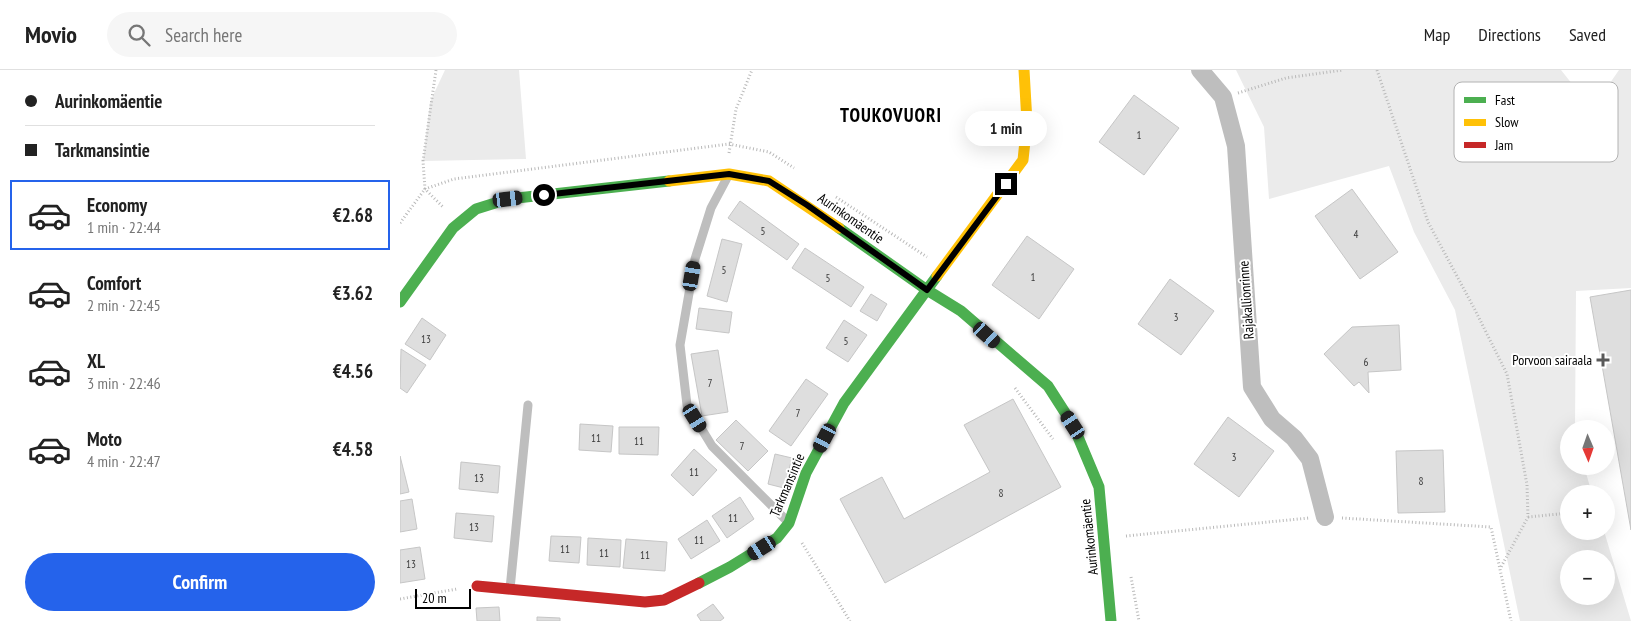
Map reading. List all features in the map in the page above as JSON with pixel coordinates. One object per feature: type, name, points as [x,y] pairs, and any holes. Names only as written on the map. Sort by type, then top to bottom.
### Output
[{"type":"street","name":"Tarkmansintie","points":[[477,586],[645,602],[664,600],[730,567],[777,538],[789,523],[806,473],[844,403],[1023,160],[1027,122],[1024,70]]},
{"type":"street","name":"Rajakallionrinne","points":[[1200,70],[1223,97],[1236,146],[1252,388],[1272,419],[1294,438],[1310,459],[1325,517]]},
{"type":"street","name":"Aurinkomäentie","points":[[400,302],[453,228],[476,210],[508,199],[729,174],[769,181],[807,205],[927,290],[961,311],[1048,386],[1073,425],[1099,487],[1105,539],[1110,621]]},
{"type":"lane","points":[[729,174],[711,208],[695,259],[680,345],[686,405],[712,446],[789,523]]},
{"type":"lane","points":[[510,589],[528,404]]},
{"type":"path","points":[[436,70],[423,161],[425,189],[459,223]]},
{"type":"path","points":[[400,223],[425,189],[454,179],[729,144],[736,109],[752,70]]},
{"type":"path","points":[[1223,97],[1286,78],[1343,70]]},
{"type":"path","points":[[1377,70],[1428,222],[1507,374],[1527,485],[1528,517],[1500,569]]},
{"type":"path","points":[[1014,387],[1057,446]]},
{"type":"path","points":[[1528,517],[1560,514]]},
{"type":"path","points":[[1105,539],[1325,517],[1490,527],[1511,621]]},
{"type":"path","points":[[789,523],[850,621]]},
{"type":"path","points":[[400,599],[477,586]]},
{"type":"shaded area","points":[[445,70],[519,70],[526,159],[423,161],[430,102]]},
{"type":"shaded area","points":[[1236,70],[1561,70],[1571,82],[1454,82],[1454,162],[1618,162],[1618,82],[1611,82],[1619,70],[1631,70],[1631,288],[1576,291],[1575,420],[1560,420],[1560,475],[1587,475],[1589,485],[1560,485],[1560,540],[1607,540],[1610,550],[1560,550],[1560,605],[1615,605],[1615,568],[1631,621],[1520,621],[1455,310],[1414,232],[1389,166],[1269,199],[1264,127]]},
{"type":"building","points":[[1134,95],[1179,128],[1144,175],[1099,142]]},
{"type":"building","points":[[1352,189],[1398,252],[1360,279],[1315,216]]},
{"type":"building","points":[[740,201],[799,244],[787,260],[728,218]]},
{"type":"building","points":[[1027,236],[1074,269],[1039,319],[992,285]]},
{"type":"building","points":[[722,239],[742,244],[727,302],[707,296]]},
{"type":"building","points":[[805,248],[864,287],[851,307],[792,268]]},
{"type":"building","points":[[1170,279],[1214,311],[1181,355],[1138,324]]},
{"type":"building","points":[[1631,290],[1631,530],[1615,439],[1615,420],[1612,420],[1590,297]]},
{"type":"building","points":[[871,294],[887,304],[877,321],[860,311]]},
{"type":"building","points":[[699,308],[732,312],[729,333],[696,329]]},
{"type":"building","points":[[422,318],[446,335],[430,360],[405,344]]},
{"type":"building","points":[[844,320],[867,335],[848,362],[826,348]]},
{"type":"building","points":[[1399,325],[1401,370],[1368,372],[1369,393],[1359,382],[1354,386],[1324,354],[1352,327]]},
{"type":"building","points":[[401,349],[426,365],[407,393],[400,388]]},
{"type":"building","points":[[718,350],[728,412],[702,416],[691,354]]},
{"type":"building","points":[[806,379],[828,394],[791,446],[769,431]]},
{"type":"building","points":[[1013,399],[1061,487],[885,583],[840,499],[882,477],[904,519],[990,472],[964,425]]},
{"type":"building","points":[[1228,417],[1274,451],[1239,497],[1194,464]]},
{"type":"building","points":[[736,420],[768,451],[748,471],[716,440]]},
{"type":"building","points":[[580,424],[613,426],[611,452],[579,450]]},
{"type":"building","points":[[619,427],[659,427],[658,455],[619,454]]},
{"type":"building","points":[[694,449],[717,470],[693,496],[671,475]]},
{"type":"building","points":[[1443,450],[1445,512],[1398,513],[1396,451]]},
{"type":"building","points":[[775,454],[792,458],[784,488],[768,484]]},
{"type":"building","points":[[400,456],[409,492],[400,494]]},
{"type":"building","points":[[461,462],[500,466],[498,493],[459,489]]},
{"type":"building","points":[[740,497],[754,519],[727,538],[712,516]]},
{"type":"building","points":[[412,499],[417,529],[400,532],[400,501]]},
{"type":"building","points":[[456,513],[494,516],[492,542],[454,538]]},
{"type":"building","points":[[707,520],[720,541],[691,559],[678,539]]},
{"type":"building","points":[[551,536],[581,537],[579,563],[549,561]]},
{"type":"building","points":[[588,538],[621,540],[620,567],[587,565]]},
{"type":"building","points":[[626,539],[667,542],[665,571],[623,568]]},
{"type":"building","points":[[420,547],[425,579],[400,583],[400,550]]},
{"type":"building","points":[[713,604],[724,618],[720,621],[701,621],[697,615]]},
{"type":"building","points":[[499,607],[500,621],[477,621],[476,608]]},
{"type":"building","points":[[537,617],[560,618],[560,621],[537,621]]},
{"type":"traffic: fast","points":[[400,302],[453,228],[476,209],[508,199],[669,181]]},
{"type":"traffic: fast","points":[[839,228],[927,290],[961,311],[1048,386],[1073,425],[1099,487],[1111,621]]},
{"type":"traffic: fast","points":[[699,583],[730,567],[777,538],[789,523],[806,473],[844,403],[937,276]]},
{"type":"traffic: slow","points":[[937,276],[1023,160],[1027,122],[1024,70]]},
{"type":"traffic: slow","points":[[669,181],[729,174],[769,181],[839,228]]},
{"type":"traffic: jam","points":[[477,586],[645,602],[664,600],[699,583]]},
{"type":"place","name":"Porvoon sairaala","points":[[1603,360]]},
{"type":"district","name":"TOUKOVUORI","points":[[891,115]]},
{"type":"route","points":[[544,195],[729,174],[769,181],[807,205],[927,290],[1006,184]]}]
